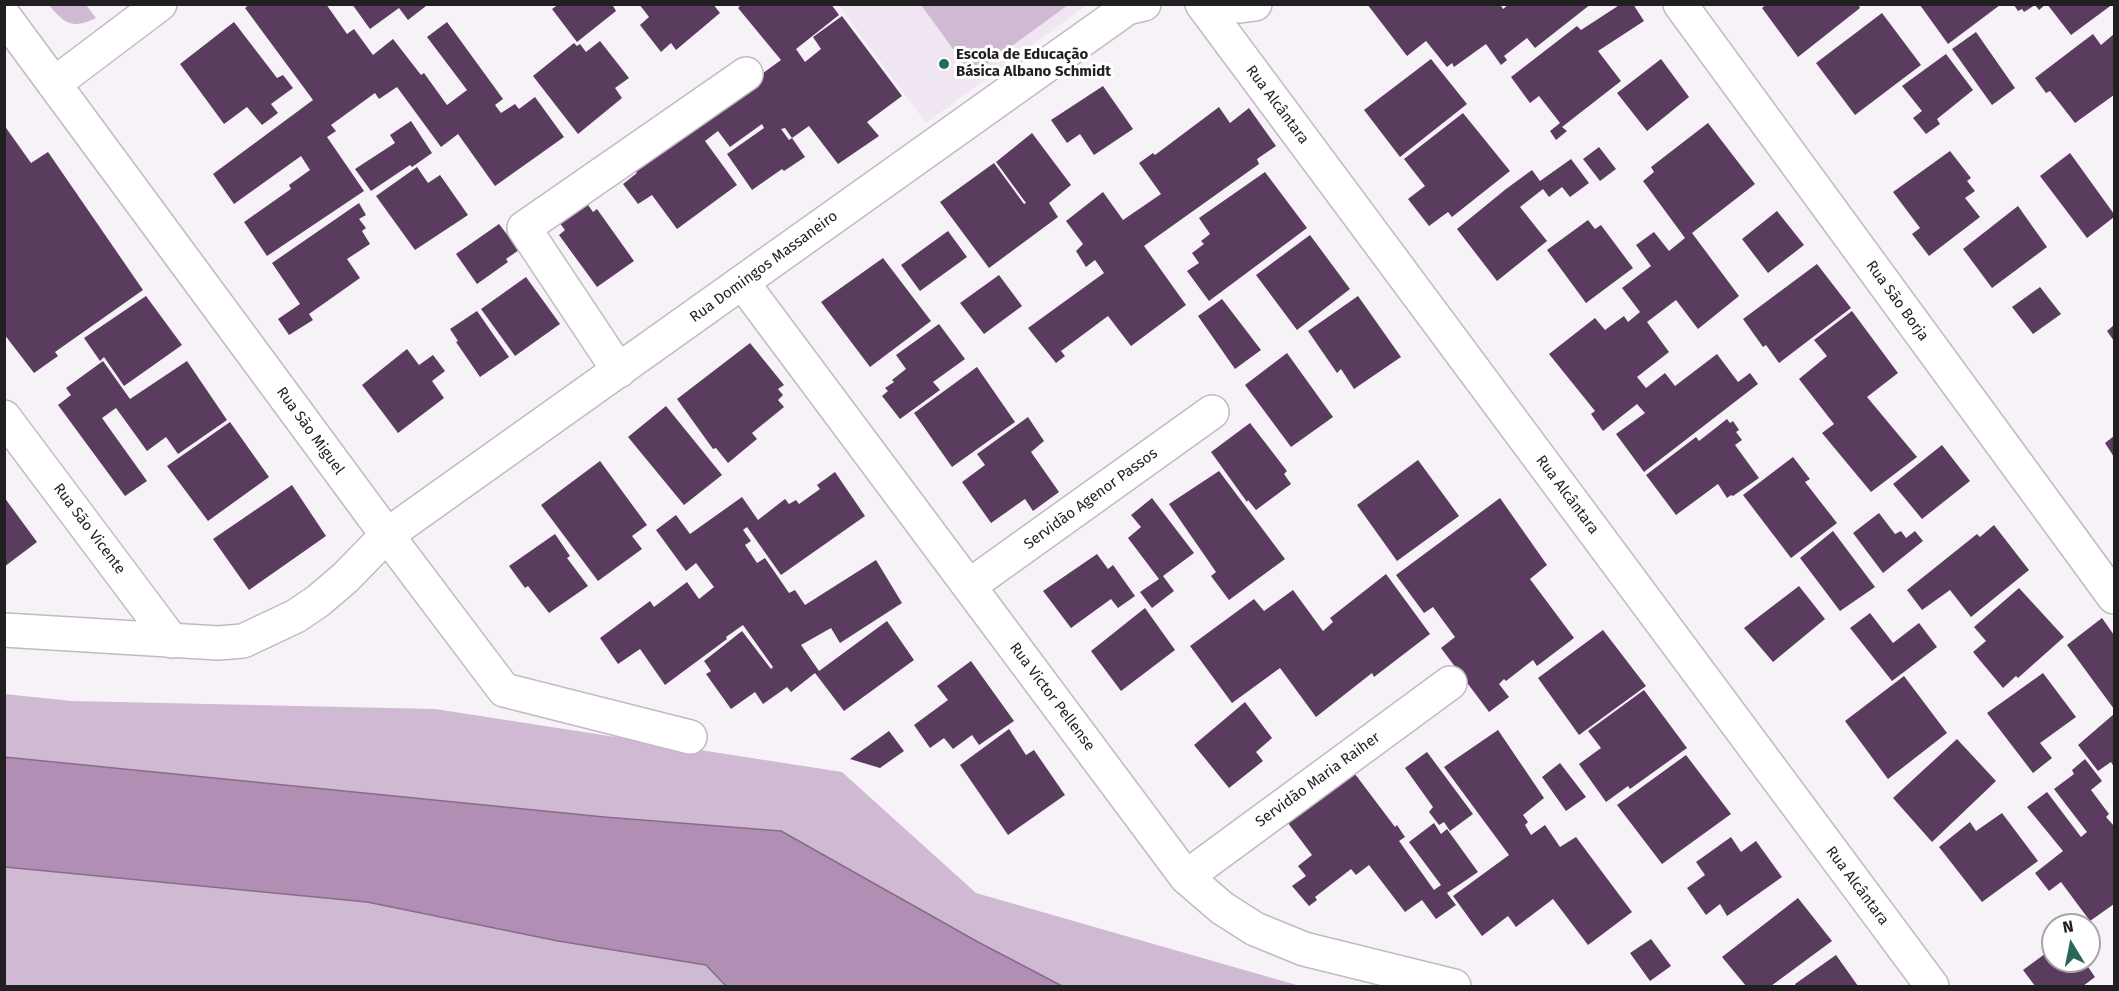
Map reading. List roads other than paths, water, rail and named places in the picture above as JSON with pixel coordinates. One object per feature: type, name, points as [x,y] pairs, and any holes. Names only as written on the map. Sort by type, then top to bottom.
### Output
[{"type":"street","points":[[54,84],[160,4]]},
{"type":"street","name":"Rua Domingos Massaneiro","points":[[4,630],[218,643],[243,641],[296,616],[345,578],[387,535],[1127,8],[1144,4]]},
{"type":"street","name":"Rua Alcântara","points":[[1202,4],[1932,987]]},
{"type":"street","points":[[1212,4],[1240,6],[1255,4]]},
{"type":"street","name":"Rua São Borja","points":[[1680,4],[2115,597]]},
{"type":"street","name":"Rua São Miguel","points":[[4,16],[504,690],[690,737]]},
{"type":"street","points":[[619,371],[524,228],[746,74]]},
{"type":"street","name":"Rua Victor Pellense","points":[[742,282],[1186,877],[1222,908],[1256,929],[1304,949],[1454,987]]},
{"type":"street","name":"Servidão Agenor Passos","points":[[969,586],[1212,412]]},
{"type":"street","name":"Rua São Vicente","points":[[4,417],[172,641]]},
{"type":"street","name":"Servidão Maria Raiher","points":[[1186,877],[1450,683]]},
{"type":"place","name":"Escola de Educação Básica Albano Schmidt","points":[[944,64]]}]
